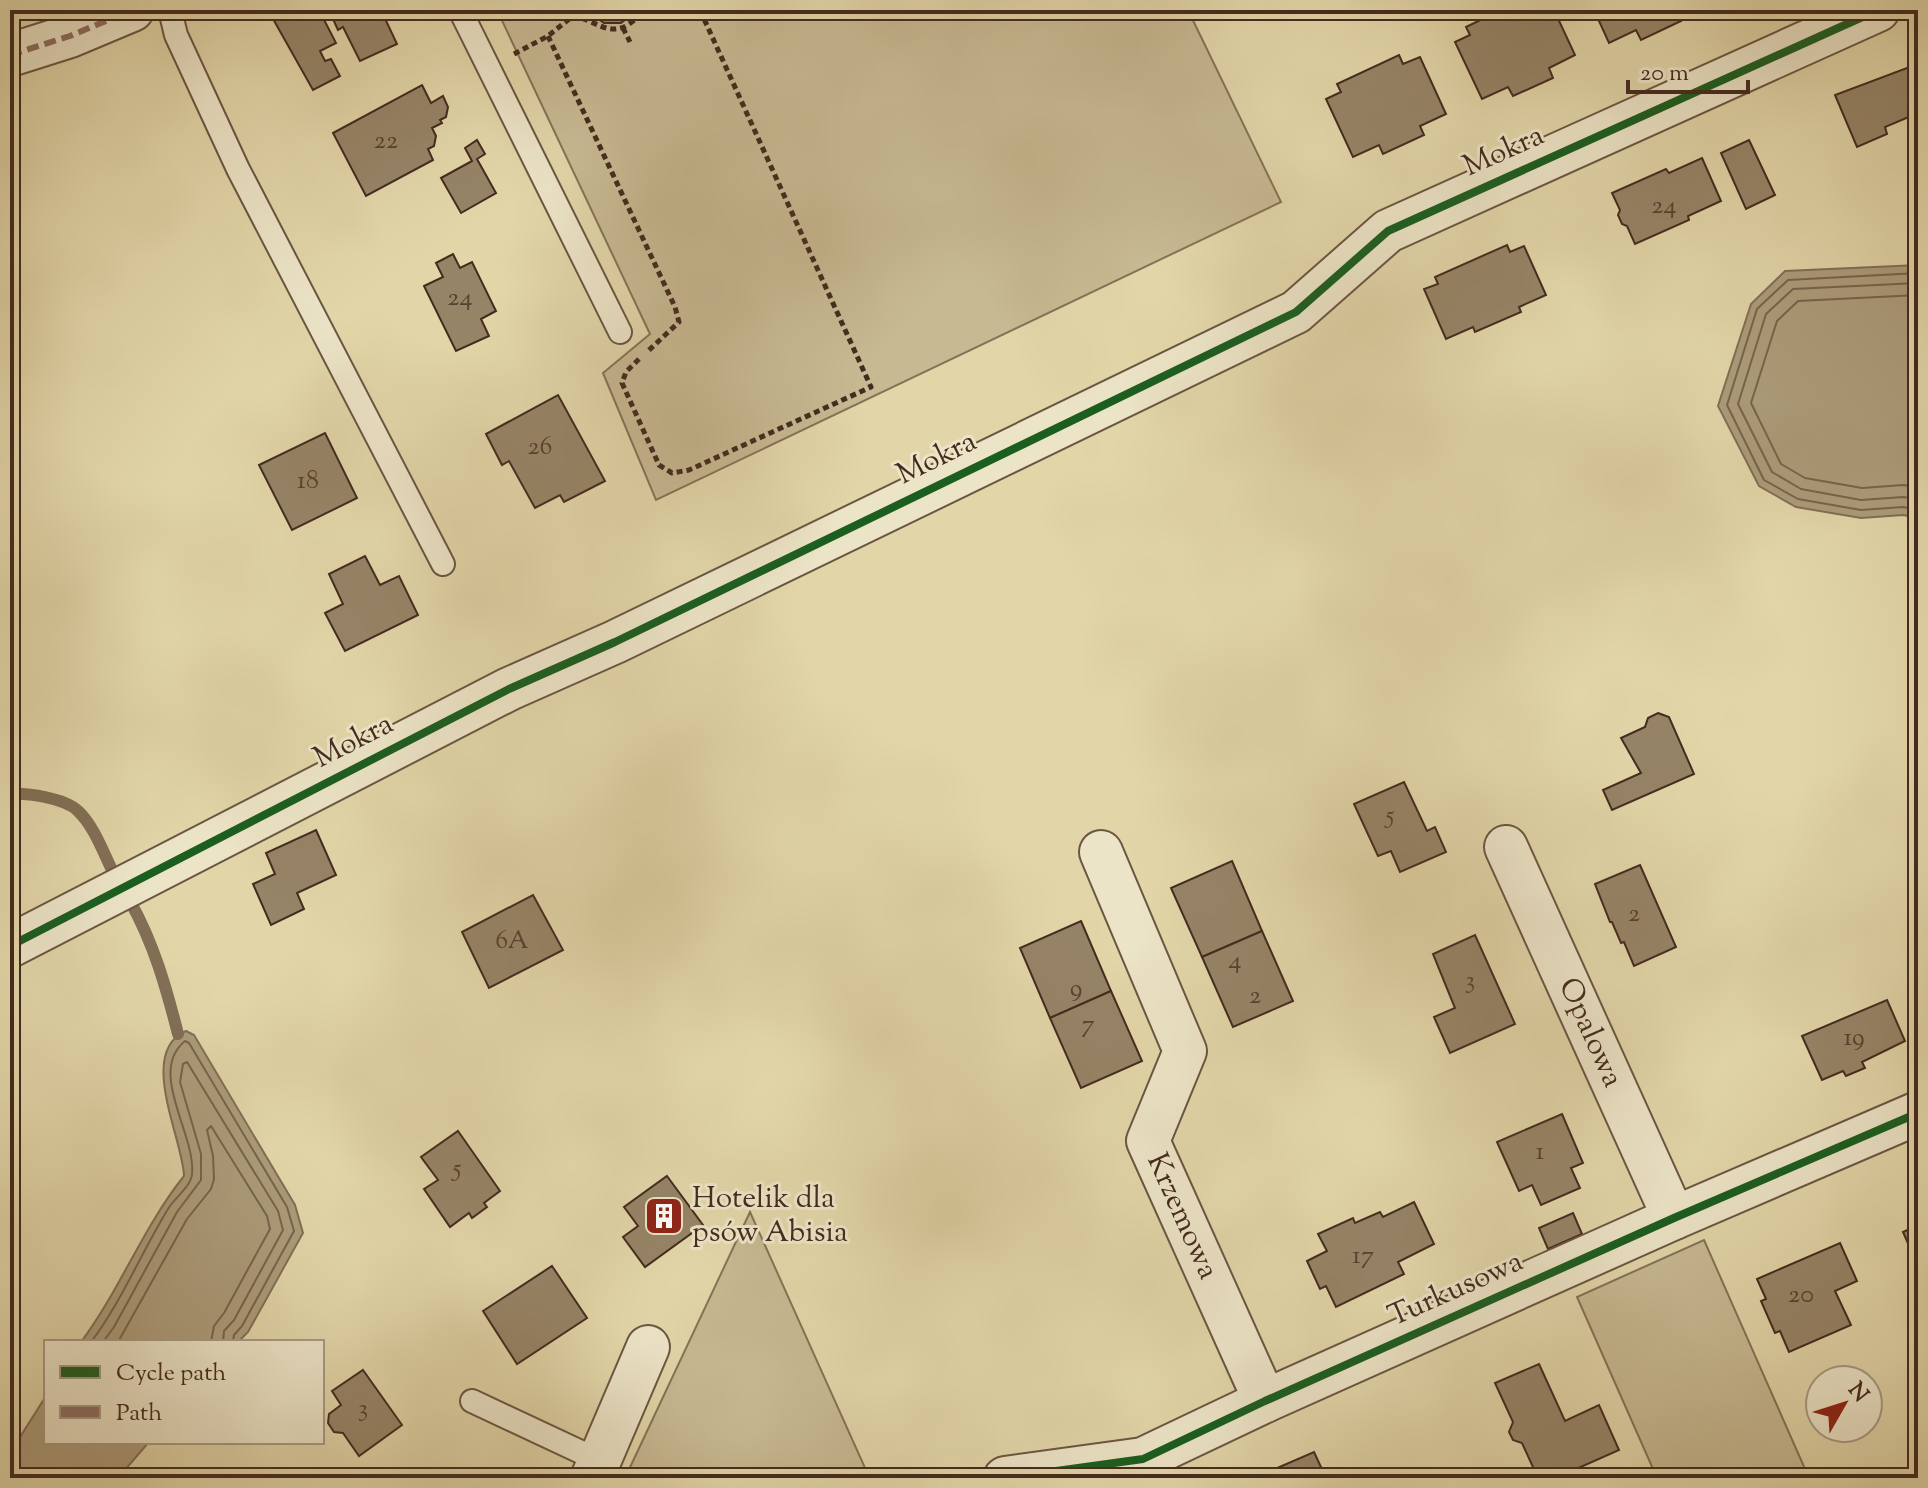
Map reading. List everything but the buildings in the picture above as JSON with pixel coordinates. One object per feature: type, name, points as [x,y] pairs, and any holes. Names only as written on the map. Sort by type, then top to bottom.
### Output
[{"type":"street","points":[[10,55],[70,36],[132,10]]},
{"type":"street","name":"Mokra","points":[[10,946],[509,689],[615,642],[1296,312],[1388,231],[1878,10]]},
{"type":"street","name":"Opalowa","points":[[1506,847],[1674,1218]]},
{"type":"street","name":"Krzemowa","points":[[1101,852],[1185,1051],[1148,1141],[1265,1401]]},
{"type":"street","name":"Turkusowa","points":[[1005,1478],[1143,1459],[1674,1218],[1918,1113]]},
{"type":"street","points":[[596,1469],[648,1347]]},
{"type":"lane","points":[[170,10],[176,35],[238,169],[443,564]]},
{"type":"lane","points":[[460,10],[620,332]]},
{"type":"lane","points":[[472,1401],[596,1469]]},
{"type":"path","points":[[642,10],[639,17],[623,28],[606,30],[586,18],[573,16],[548,36],[675,307],[679,322],[626,372],[622,383],[659,465],[672,473],[689,470],[871,387],[700,10]]},
{"type":"path","points":[[623,28],[630,42]]},
{"type":"shaded area","points":[[497,10],[1188,10],[1281,202],[656,500],[603,373],[650,334]]},
{"type":"shaded area","points":[[750,1212],[866,1470],[864,1478],[625,1478]]},
{"type":"shaded area","points":[[1704,1240],[1809,1478],[1657,1478],[1577,1297]]},
{"type":"water","points":[[1918,265],[1918,518],[1903,515],[1861,518],[1796,507],[1759,486],[1718,406],[1751,304],[1785,271]]},
{"type":"water","points":[[186,1031],[194,1035],[295,1205],[303,1233],[248,1332],[240,1340],[82,1340],[156,1216],[184,1176],[164,1076],[165,1057],[172,1042]]},
{"type":"water","points":[[44,1399],[44,1444],[147,1444],[118,1478],[27,1478],[16,1462],[15,1445]]},
{"type":"waterway","points":[[10,794],[46,797],[72,806],[89,824],[113,872]]},
{"type":"waterway","points":[[130,901],[158,966],[178,1034]]},
{"type":"marked path","points":[[10,55],[70,36],[132,10]]},
{"type":"cycle path","points":[[10,946],[509,689],[615,642],[1296,312],[1388,231],[1878,10]]},
{"type":"cycle path","points":[[1005,1478],[1143,1459],[1674,1218],[1918,1113]]},
{"type":"place","name":"Hotelik dla psów Abisia","points":[[664,1216]]}]
